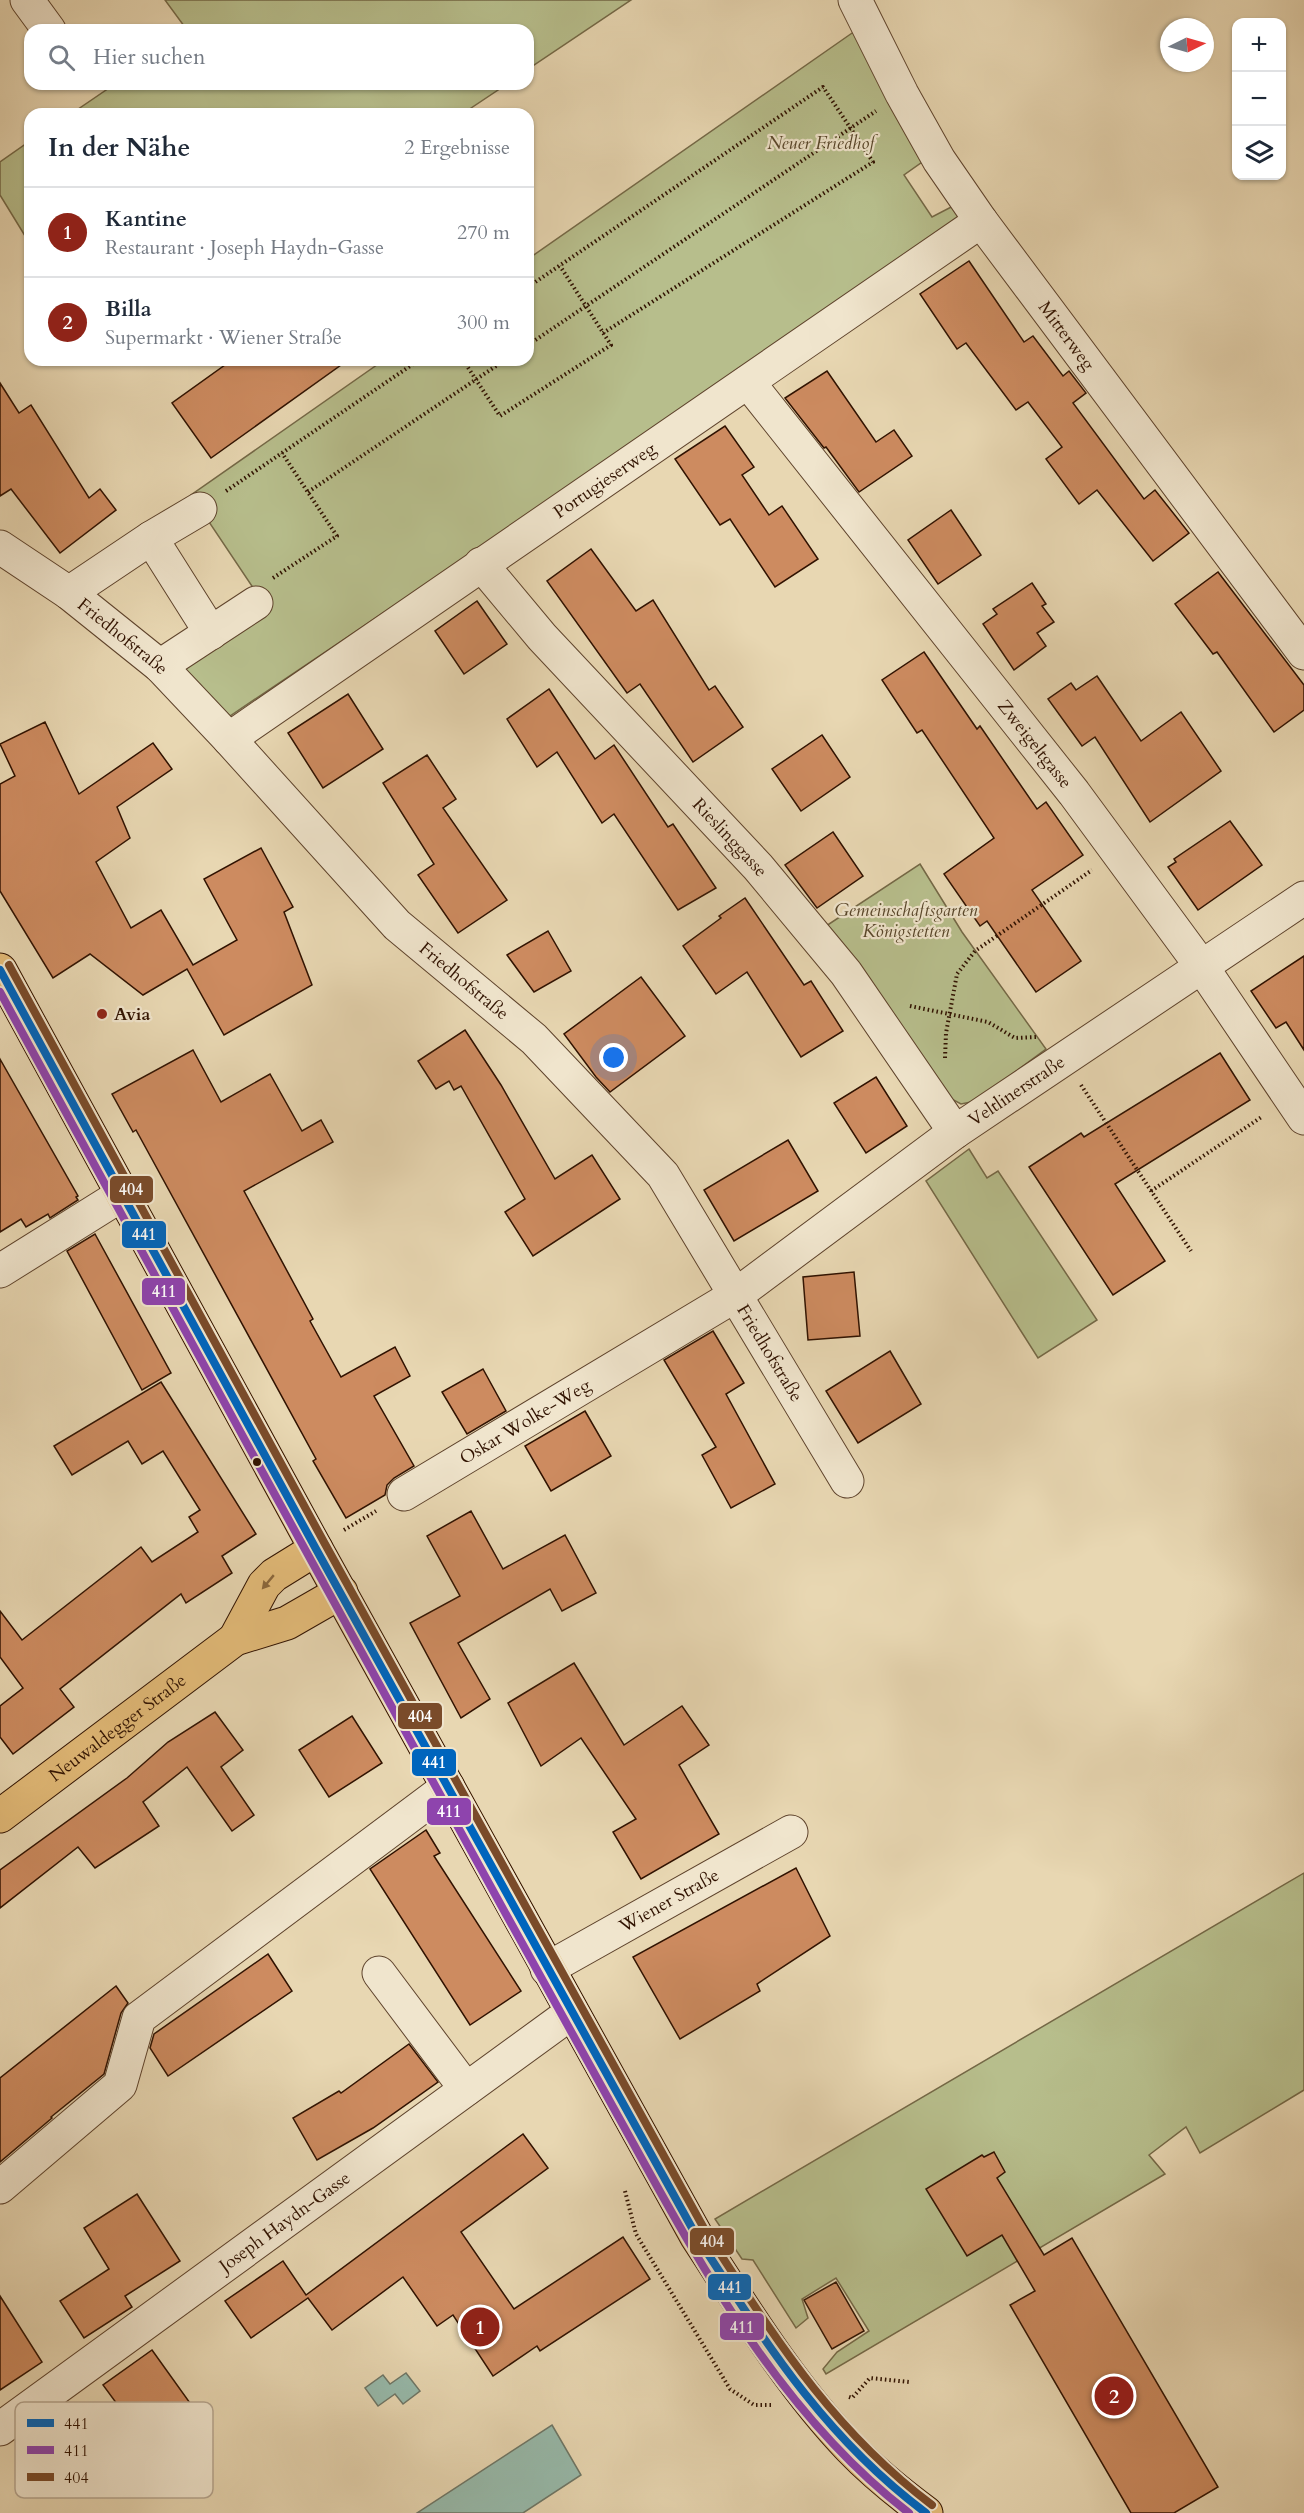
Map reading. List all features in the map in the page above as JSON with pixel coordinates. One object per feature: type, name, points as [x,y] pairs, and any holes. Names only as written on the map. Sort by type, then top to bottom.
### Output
[{"type":"main road","points":[[0,970],[315,1549],[341,1592],[547,1970],[697,2237],[790,2375],[850,2449],[926,2513]]},
{"type":"main road","name":"Neuwaldegger Straße","points":[[235,1639],[264,1585],[274,1575],[315,1549]]},
{"type":"main road","name":"Neuwaldegger Straße","points":[[0,1816],[235,1639],[286,1623],[341,1592]]},
{"type":"street","points":[[27,0],[45,24]]},
{"type":"street","name":"Mitterweg","points":[[855,0],[902,94],[939,160],[981,221],[1304,653]]},
{"type":"street","name":"Portugieserweg","points":[[229,739],[981,221]]},
{"type":"street","name":"Zweigeltgasse","points":[[748,382],[1074,793],[1202,967],[1297,1108]]},
{"type":"street","points":[[69,593],[200,508]]},
{"type":"street","points":[[151,538],[211,633]]},
{"type":"street","name":"Friedhofstraße","points":[[0,547],[69,593],[160,666],[398,925],[534,1039],[663,1175],[847,1481]]},
{"type":"street","name":"Rieslinggasse","points":[[482,564],[542,638],[758,867],[846,973],[955,1132]]},
{"type":"street","points":[[160,666],[211,633],[264,591]]},
{"type":"street","name":"Veltlinerstraße","points":[[736,1295],[955,1132],[1304,898]]},
{"type":"street","points":[[0,1271],[123,1194]]},
{"type":"street","name":"Oskar Wolke-Weg","points":[[404,1494],[736,1295]]},
{"type":"street","points":[[0,2187],[120,2085],[139,2018],[448,1787]]},
{"type":"street","name":"Wiener Straße","points":[[547,1970],[791,1832]]},
{"type":"street","points":[[380,1973],[466,2089]]},
{"type":"street","name":"Joseph Haydn-Gasse","points":[[37,2402],[571,2013]]},
{"type":"street","name":"Joseph Haydn-Gasse","points":[[0,2429],[15,2418]]},
{"type":"path","points":[[534,283],[823,87],[873,162],[603,333]]},
{"type":"path","points":[[534,341],[902,94]]},
{"type":"path","points":[[467,366],[500,416],[611,345],[560,266]]},
{"type":"path","points":[[200,508],[410,366]]},
{"type":"path","points":[[308,492],[496,366]]},
{"type":"path","points":[[264,591],[336,536],[282,453]]},
{"type":"path","points":[[945,1064],[957,974],[975,951],[1118,852]]},
{"type":"path","points":[[906,1005],[988,1022],[1015,1038],[1038,1037]]},
{"type":"path","points":[[1064,1059],[1191,1251]]},
{"type":"path","points":[[1151,1191],[1297,1108]]},
{"type":"path","points":[[315,1549],[404,1494]]},
{"type":"path","points":[[625,2191],[636,2234],[730,2389],[754,2404],[775,2405]]},
{"type":"path","points":[[852,2398],[870,2378],[909,2382]]},
{"type":"green space","points":[[165,0],[631,0],[534,65],[534,24],[183,24]]},
{"type":"green space","name":"Neuer Friedhof","points":[[855,31],[925,160],[904,175],[932,217],[955,205],[966,221],[224,720],[181,664],[268,610],[191,495],[375,366],[534,366],[534,255]]},
{"type":"green space","points":[[106,90],[498,90],[471,108],[80,108]]},
{"type":"green space","points":[[24,145],[24,234],[0,195],[0,162]]},
{"type":"green space","name":"Gemeinschaftsgarten Königstetten","points":[[920,864],[962,932],[1046,1049],[976,1101],[961,1104],[944,1095],[826,926]]},
{"type":"green space","points":[[969,1149],[987,1178],[998,1171],[1097,1320],[1038,1358],[926,1181]]},
{"type":"green space","points":[[1304,1873],[1304,2090],[1200,2153],[1186,2127],[1149,2155],[1165,2174],[826,2374],[823,2369],[837,2352],[869,2331],[836,2278],[802,2299],[808,2318],[796,2328],[753,2260],[742,2259],[715,2219]]},
{"type":"shaded area","points":[[406,2373],[420,2391],[403,2404],[395,2394],[378,2406],[365,2388],[383,2375],[390,2384]]},
{"type":"shaded area","points":[[552,2425],[581,2475],[523,2513],[417,2513]]},
{"type":"building","points":[[969,261],[1024,342],[1033,336],[1063,376],[1069,371],[1086,393],[1073,403],[1144,499],[1155,490],[1189,533],[1153,561],[1097,490],[1079,504],[1046,459],[1062,447],[1028,402],[1016,410],[966,343],[957,349],[920,294]]},
{"type":"building","points":[[224,366],[340,366],[211,458],[172,403]]},
{"type":"building","points":[[827,371],[876,442],[894,430],[912,456],[859,492],[826,447],[824,448],[785,398]]},
{"type":"building","points":[[0,383],[19,413],[31,405],[89,498],[100,489],[116,510],[60,553],[11,489],[0,496]]},
{"type":"building","points":[[725,426],[754,467],[742,475],[769,515],[782,506],[818,559],[775,587],[730,519],[720,525],[675,459]]},
{"type":"building","points":[[951,510],[981,555],[938,584],[908,540]]},
{"type":"building","points":[[591,549],[636,611],[653,600],[709,690],[715,686],[743,727],[693,762],[640,684],[627,693],[547,581]]},
{"type":"building","points":[[1218,572],[1304,685],[1304,710],[1274,732],[1217,652],[1213,654],[1175,604]]},
{"type":"building","points":[[1032,583],[1046,604],[1042,606],[1054,622],[1037,633],[1046,646],[1014,670],[983,624],[997,614],[993,609]]},
{"type":"building","points":[[477,601],[507,644],[464,674],[435,631]]},
{"type":"building","points":[[924,652],[977,729],[980,726],[1037,809],[1046,802],[1083,855],[1032,890],[1081,961],[1036,992],[987,921],[980,926],[944,874],[994,838],[922,730],[917,733],[882,680]]},
{"type":"building","points":[[1097,676],[1141,741],[1181,712],[1221,771],[1150,822],[1095,737],[1082,746],[1048,699],[1071,683],[1076,690]]},
{"type":"building","points":[[549,689],[595,759],[614,745],[668,827],[673,824],[716,888],[678,910],[614,814],[602,823],[557,752],[537,767],[507,719]]},
{"type":"building","points":[[348,694],[383,749],[323,788],[288,733]]},
{"type":"building","points":[[45,722],[79,794],[153,743],[172,769],[117,807],[130,838],[96,862],[131,928],[161,910],[193,965],[237,940],[204,879],[261,848],[293,907],[284,912],[312,985],[224,1035],[187,969],[143,995],[90,954],[53,978],[0,891],[0,784],[15,776],[0,744]]},
{"type":"building","points":[[822,735],[850,777],[801,811],[772,769]]},
{"type":"building","points":[[427,755],[456,799],[443,808],[507,900],[458,933],[418,875],[434,864],[383,783]]},
{"type":"building","points":[[1230,821],[1262,865],[1198,910],[1168,867],[1176,862],[1174,859]]},
{"type":"building","points":[[833,832],[863,876],[817,908],[785,865]]},
{"type":"building","points":[[745,898],[804,985],[811,981],[843,1031],[801,1057],[747,972],[716,994],[683,946]]},
{"type":"building","points":[[548,931],[571,971],[534,992],[507,955]]},
{"type":"building","points":[[1304,956],[1304,1050],[1286,1022],[1276,1028],[1251,991]]},
{"type":"building","points":[[641,977],[685,1036],[610,1092],[564,1034]]},
{"type":"building","points":[[465,1030],[501,1085],[555,1179],[592,1155],[620,1199],[533,1256],[505,1212],[525,1199],[461,1086],[454,1090],[449,1081],[436,1089],[418,1061]]},
{"type":"building","points":[[193,1050],[221,1102],[270,1074],[302,1131],[321,1120],[333,1142],[244,1191],[313,1319],[310,1321],[341,1377],[395,1347],[410,1376],[374,1396],[414,1466],[387,1485],[385,1495],[346,1518],[313,1461],[316,1459],[136,1130],[133,1132],[112,1094]]},
{"type":"building","points":[[1220,1053],[1250,1100],[1115,1184],[1165,1261],[1113,1295],[1029,1167],[1081,1133],[1084,1137]]},
{"type":"building","points":[[0,1059],[78,1196],[76,1197],[78,1200],[50,1218],[48,1214],[26,1227],[21,1219],[0,1232]]},
{"type":"building","points":[[876,1077],[907,1126],[866,1153],[834,1103]]},
{"type":"building","points":[[788,1140],[818,1191],[734,1241],[704,1190]]},
{"type":"building","points":[[95,1234],[171,1373],[142,1390],[67,1251]]},
{"type":"building","points":[[854,1272],[860,1336],[808,1340],[803,1277]]},
{"type":"building","points":[[713,1331],[744,1383],[726,1394],[775,1484],[731,1508],[702,1455],[716,1447],[664,1360]]},
{"type":"building","points":[[890,1351],[921,1404],[858,1443],[826,1391]]},
{"type":"building","points":[[483,1369],[506,1411],[467,1434],[442,1392]]},
{"type":"building","points":[[161,1382],[256,1534],[222,1556],[232,1573],[186,1603],[181,1594],[60,1689],[74,1707],[13,1754],[0,1737],[0,1706],[23,1688],[0,1657],[0,1611],[22,1640],[141,1547],[152,1562],[198,1532],[189,1517],[200,1510],[163,1451],[142,1464],[128,1441],[72,1475],[54,1446]]},
{"type":"building","points":[[585,1411],[611,1456],[551,1491],[525,1446]]},
{"type":"building","points":[[471,1511],[503,1569],[565,1535],[596,1593],[562,1611],[550,1589],[458,1643],[490,1699],[461,1718],[410,1623],[460,1596],[427,1536]]},
{"type":"building","points":[[574,1663],[624,1745],[682,1706],[709,1745],[679,1765],[719,1834],[641,1879],[613,1832],[636,1819],[581,1738],[541,1766],[508,1703]]},
{"type":"building","points":[[215,1712],[243,1750],[221,1767],[254,1815],[232,1831],[187,1767],[143,1802],[159,1826],[95,1868],[78,1847],[0,1908],[0,1870],[127,1778],[168,1742]]},
{"type":"building","points":[[352,1716],[382,1763],[329,1797],[299,1750]]},
{"type":"building","points":[[426,1830],[440,1853],[434,1856],[521,1991],[470,2025],[370,1869]]},
{"type":"building","points":[[796,1868],[830,1936],[757,1984],[760,1991],[680,2039],[633,1957]]},
{"type":"building","points":[[268,1954],[292,1991],[168,2076],[150,2048],[154,2034]]},
{"type":"building","points":[[116,1986],[128,2003],[121,2013],[104,2074],[0,2162],[0,2078]]},
{"type":"building","points":[[409,2044],[438,2082],[373,2128],[317,2160],[293,2118],[339,2091],[341,2093]]},
{"type":"building","points":[[523,2134],[548,2168],[461,2232],[514,2309],[623,2237],[650,2279],[540,2351],[537,2346],[493,2376],[453,2315],[437,2326],[403,2277],[332,2330],[308,2298],[251,2338],[225,2301],[283,2261],[306,2295]]},
{"type":"building","points":[[994,2152],[1005,2172],[997,2178],[1044,2255],[1072,2238],[1218,2487],[1174,2513],[1131,2513],[1010,2305],[1035,2291],[1002,2235],[967,2256],[926,2189],[982,2155],[984,2157]]},
{"type":"building","points":[[137,2194],[180,2261],[125,2296],[132,2307],[84,2338],[60,2301],[109,2269],[84,2228]]},
{"type":"building","points":[[836,2282],[864,2331],[832,2349],[804,2300]]},
{"type":"building","points":[[0,2296],[42,2362],[0,2390]]},
{"type":"building","points":[[152,2350],[189,2402],[116,2402],[103,2385]]},
{"type":"transit line","name":"404","points":[[9,965],[325,1544],[706,2232],[780,2344],[806,2379],[863,2444],[932,2505]]},
{"type":"transit line","name":"441","points":[[0,970],[316,1549],[697,2237],[773,2351],[826,2420],[889,2483],[926,2513]]},
{"type":"transit line","name":"411","points":[[0,992],[690,2244],[752,2343],[787,2390],[824,2434],[865,2475],[909,2513]]},
{"type":"place","name":"Avia","points":[[102,1014]]},
{"type":"place","name":"Kantine","points":[[480,2327]]},
{"type":"place","name":"Billa","points":[[1114,2396]]}]
